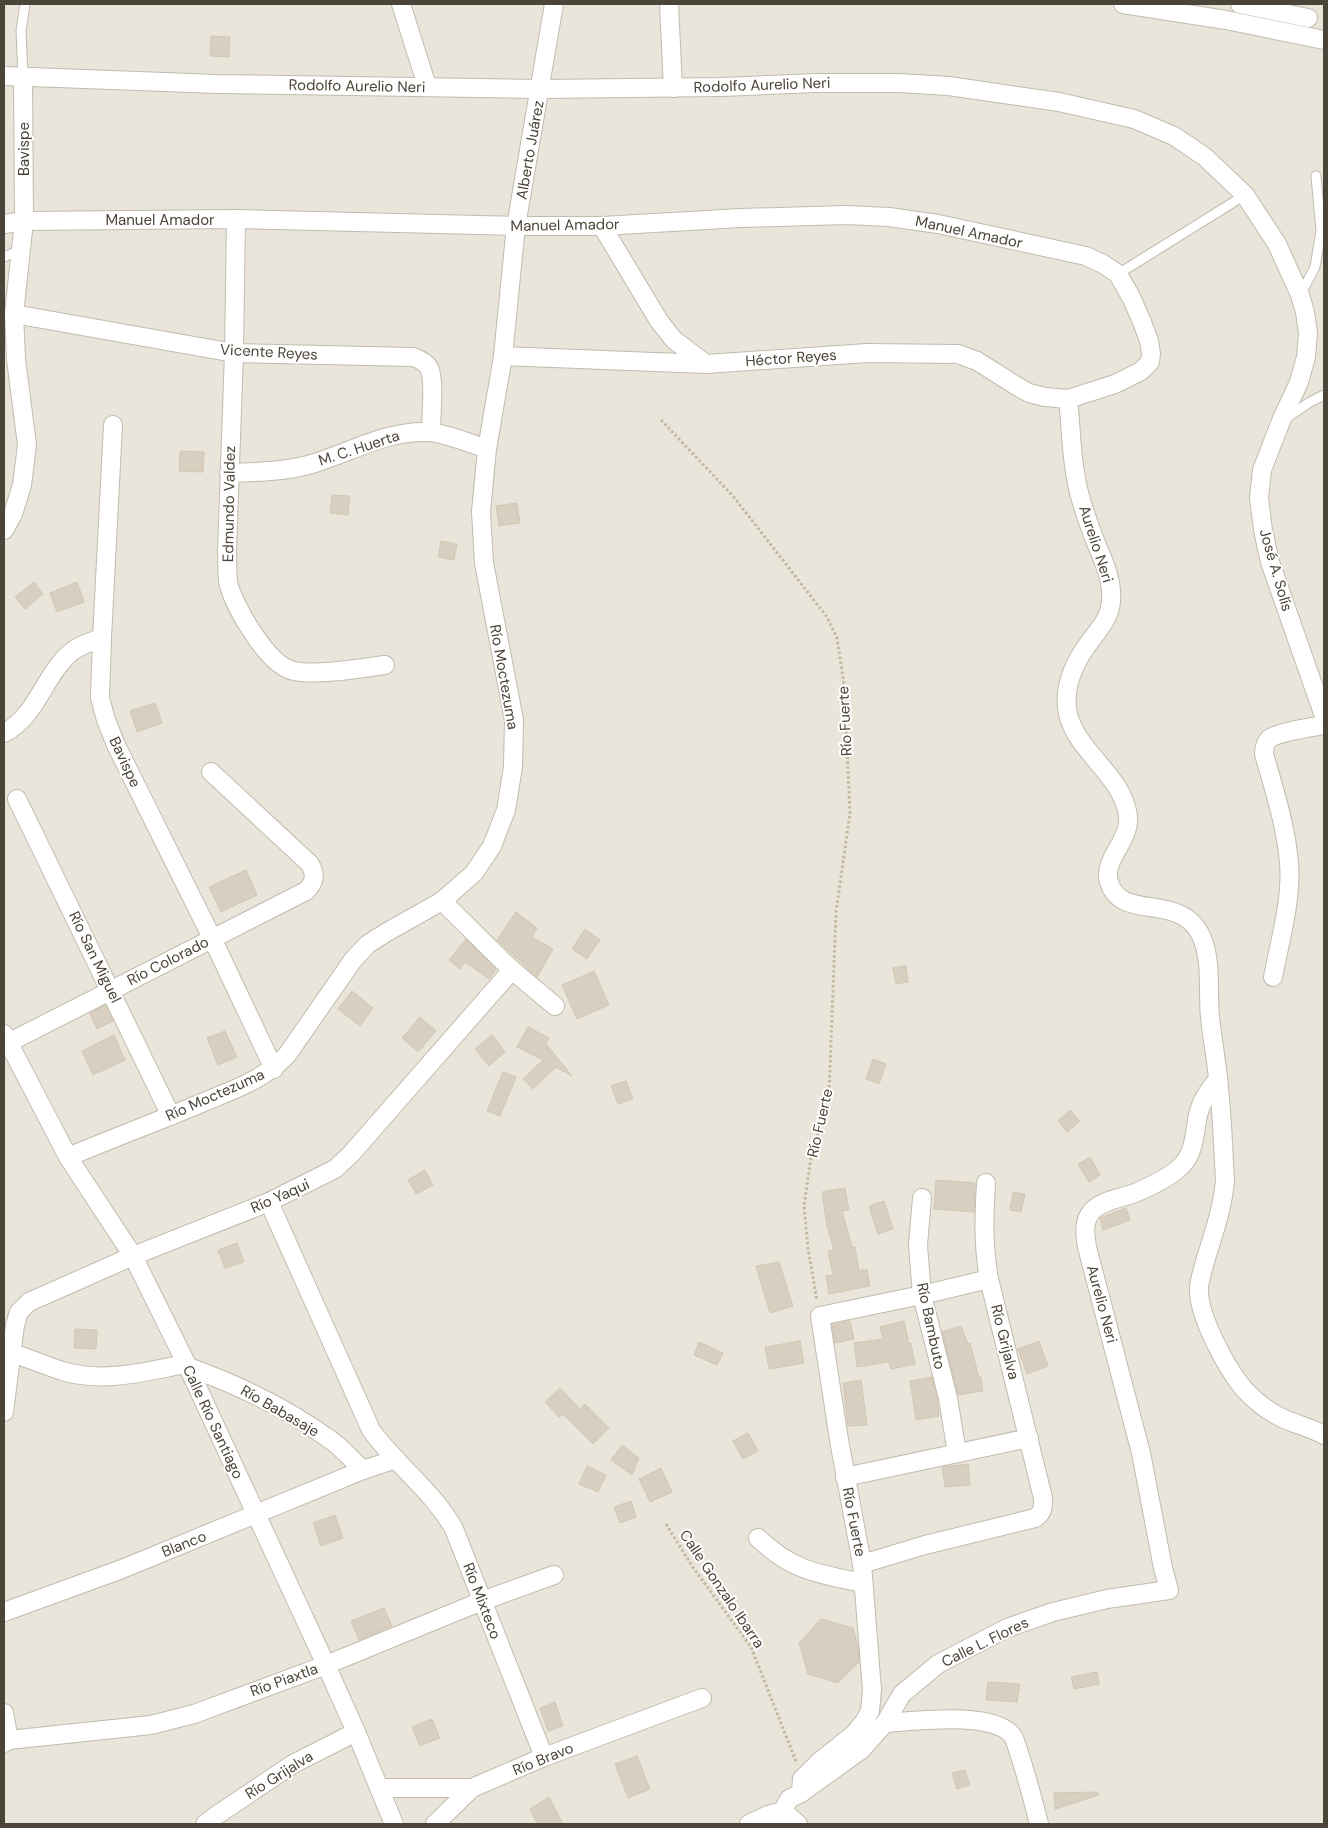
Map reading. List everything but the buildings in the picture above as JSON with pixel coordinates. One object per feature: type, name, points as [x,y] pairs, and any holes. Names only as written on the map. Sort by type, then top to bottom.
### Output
[{"type":"street","points":[[401,4],[428,86]]},
{"type":"street","points":[[554,4],[566,4]]},
{"type":"street","name":"Alberto Juárez","points":[[503,356],[516,226],[541,89],[554,4]]},
{"type":"street","points":[[669,4],[673,88]]},
{"type":"street","points":[[1123,4],[1226,20],[1312,24]]},
{"type":"street","points":[[1240,4],[1312,24]]},
{"type":"street","name":"Rodolfo Aurelio Neri","points":[[4,76],[106,78],[217,84],[541,89],[898,83],[949,86],[1059,102],[1134,119],[1174,136],[1205,157],[1245,195],[1277,244],[1300,295],[1308,333],[1306,357],[1299,382],[1281,421]]},
{"type":"street","name":"Bavispe","points":[[4,530],[13,514],[22,484],[27,445],[16,359],[12,254],[24,221],[23,77]]},
{"type":"street","name":"Manuel Amador","points":[[4,224],[24,221],[236,219],[516,226],[602,226],[741,218],[846,215],[890,216],[938,224],[1086,256],[1118,274]]},
{"type":"street","name":"Edmundo Valdez","points":[[236,219],[234,353],[227,551],[229,584],[237,608],[249,628],[269,653],[280,664],[292,671],[307,673],[386,665]]},
{"type":"street","points":[[602,226],[659,321],[674,340],[706,364]]},
{"type":"street","points":[[1068,399],[1115,384],[1141,371],[1150,362],[1149,341],[1132,299],[1118,274]]},
{"type":"street","name":"Vicente Reyes","points":[[14,314],[234,353],[413,357],[422,361],[429,368],[432,378],[430,432]]},
{"type":"street","name":"Héctor Reyes","points":[[503,356],[706,364],[867,353],[958,354],[977,360],[1029,393],[1068,399]]},
{"type":"street","name":"Río Moctezuma","points":[[68,1157],[256,1080],[274,1068],[287,1056],[353,960],[368,944],[442,901],[474,873],[492,846],[506,810],[513,767],[514,720],[484,563],[481,512],[487,449],[503,356]]},
{"type":"street","name":"Aurelio Neri","points":[[1068,399],[1076,479],[1087,520],[1110,580],[1110,612],[1073,668],[1068,681],[1066,699],[1068,714],[1074,729],[1095,761],[1114,782],[1125,803],[1128,814],[1125,836],[1108,868],[1108,880],[1113,891],[1120,899],[1133,904],[1168,909],[1183,915],[1195,927],[1203,940],[1207,957],[1210,1016],[1218,1079],[1225,1180],[1224,1195],[1218,1221],[1199,1288],[1200,1302],[1205,1320],[1225,1360],[1242,1387],[1256,1401],[1280,1417],[1312,1428],[1324,1435]]},
{"type":"street","name":"José A. Solís","points":[[1281,421],[1262,470],[1258,498],[1270,562],[1324,716]]},
{"type":"street","name":"Bavispe","points":[[113,425],[100,698],[116,746],[212,938],[274,1068]]},
{"type":"street","name":"M. C. Huerta","points":[[229,473],[286,470],[310,464],[389,436],[409,432],[430,432],[487,449]]},
{"type":"street","points":[[4,734],[17,725],[70,653],[86,643],[102,638]]},
{"type":"street","points":[[1273,977],[1288,897],[1289,863],[1282,820],[1264,754],[1264,746],[1269,739],[1278,735],[1324,725]]},
{"type":"street","name":"Río Colorado","points":[[5,1040],[111,990],[306,891],[313,884],[314,872],[310,864],[211,772]]},
{"type":"street","name":"Río San Miguel","points":[[17,799],[171,1116]]},
{"type":"street","points":[[442,901],[512,970],[555,1006]]},
{"type":"street","name":"Río Yaqui","points":[[4,1412],[7,1352],[19,1312],[29,1302],[132,1256],[269,1202],[336,1169],[512,970]]},
{"type":"street","name":"Calle Río Santiago","points":[[5,1040],[68,1157],[132,1256],[187,1366],[326,1665],[394,1824]]},
{"type":"street","name":"Aurelio Neri","points":[[1169,1590],[1162,1568],[1141,1453],[1087,1247],[1085,1229],[1088,1218],[1093,1210],[1100,1205],[1137,1192],[1165,1178],[1188,1158],[1193,1145],[1202,1103],[1218,1079]]},
{"type":"street","name":"Río Grijalva","points":[[862,1564],[925,1545],[1035,1518],[1041,1514],[1043,1498],[984,1254],[983,1231],[986,1183]]},
{"type":"street","name":"Río Bambuto","points":[[922,1198],[918,1245],[922,1295],[948,1398],[957,1453]]},
{"type":"street","name":"Río Mixteco","points":[[269,1202],[371,1430],[433,1497],[454,1529],[544,1757]]},
{"type":"street","points":[[820,1316],[989,1279]]},
{"type":"street","name":"Río Fuerte","points":[[749,1824],[781,1817],[789,1799],[802,1786],[819,1762],[854,1734],[870,1711],[872,1690],[862,1564],[845,1477],[820,1316]]},
{"type":"street","name":"Río Babasaje","points":[[7,1352],[67,1372],[91,1377],[112,1377],[187,1366],[226,1380],[280,1408],[333,1442],[363,1470]]},
{"type":"street","points":[[845,1477],[1029,1438]]},
{"type":"street","name":"Blanco","points":[[4,1612],[122,1569],[363,1470],[396,1459]]},
{"type":"street","points":[[758,1538],[770,1550],[794,1565],[815,1573],[863,1582]]},
{"type":"street","name":"Río Piaxtla","points":[[6,1741],[151,1725],[194,1714],[326,1665],[482,1601],[554,1575]]},
{"type":"street","name":"Calle L. Flores","points":[[802,1786],[861,1750],[885,1724],[902,1694],[938,1664],[1008,1628],[1053,1612],[1107,1599],[1169,1590]]},
{"type":"street","name":"Río Bravo","points":[[379,1788],[472,1788],[544,1757],[702,1698]]},
{"type":"street","points":[[4,1713],[6,1741]]},
{"type":"street","points":[[885,1724],[940,1720],[978,1721],[1002,1727],[1014,1736],[1029,1783],[1039,1824]]},
{"type":"street","name":"Río Grijalva","points":[[205,1824],[217,1814],[293,1764],[356,1732]]},
{"type":"street","points":[[435,1824],[472,1788]]},
{"type":"street","points":[[781,1817],[798,1824]]},
{"type":"lane","points":[[23,77],[21,31],[25,4]]},
{"type":"lane","points":[[1300,295],[1315,266],[1321,231],[1316,176]]},
{"type":"lane","points":[[1118,274],[1245,195]]},
{"type":"lane","points":[[1281,421],[1310,402],[1324,396]]},
{"type":"path","name":"Río Fuerte","points":[[661,420],[732,496],[827,617],[837,638],[844,684],[850,812],[836,912],[829,1095],[811,1157],[804,1206],[808,1248],[820,1316]]},
{"type":"path","name":"Calle Gonzalo Ibarra","points":[[666,1524],[692,1566],[751,1647],[802,1786]]},
{"type":"shaded area","points":[[4,4],[1324,4],[1324,1824],[4,1824]]}]
